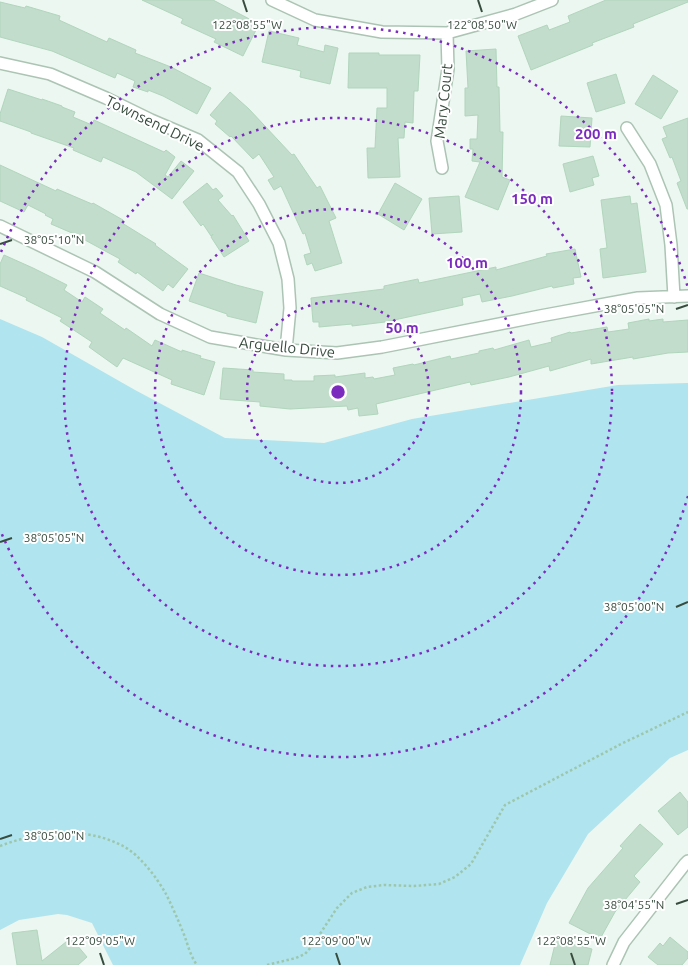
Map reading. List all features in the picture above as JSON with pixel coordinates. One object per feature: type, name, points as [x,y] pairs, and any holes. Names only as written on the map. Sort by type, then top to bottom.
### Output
[{"type":"street","points":[[272,0],[315,20],[382,32],[447,33],[516,14],[552,0]]},
{"type":"street","name":"Mary Court","points":[[442,168],[437,141],[448,69],[447,33]]},
{"type":"street","name":"Townsend Drive","points":[[0,63],[50,74],[198,140],[238,172],[259,204],[279,243],[288,279],[290,308],[286,350]]},
{"type":"street","points":[[627,128],[650,164],[666,205],[674,297]]},
{"type":"street","name":"Arguello Drive","points":[[0,226],[95,272],[160,314],[210,337],[286,350],[337,353],[382,347],[638,298],[688,296]]},
{"type":"street","points":[[613,965],[624,942],[688,861]]},
{"type":"path","points":[[267,965],[305,954],[337,908],[352,893],[367,887],[440,884],[455,877],[471,864],[505,806],[621,744],[688,712]]},
{"type":"path","points":[[0,846],[42,834],[61,832],[106,838],[124,846],[146,866],[165,893],[197,965]]},
{"type":"shaded area","points":[[0,319],[42,337],[225,438],[324,443],[412,419],[618,385],[688,383],[688,750],[670,758],[588,834],[547,903],[520,965],[113,965],[92,923],[67,915],[58,914],[19,920],[0,930]]},
{"type":"building","points":[[142,0],[213,0],[259,24],[243,56],[214,42],[216,39],[181,23],[183,19]]},
{"type":"building","points":[[606,0],[688,0],[688,2],[633,24],[634,27],[592,43],[593,45],[531,70],[518,36],[547,25],[549,30],[570,22],[568,16]]},
{"type":"building","points":[[0,2],[25,8],[26,6],[60,16],[59,20],[107,42],[109,38],[136,50],[135,53],[171,67],[211,88],[197,114],[163,96],[133,87],[135,81],[117,73],[115,78],[52,51],[0,37]]},
{"type":"building","points":[[269,31],[299,38],[297,45],[324,52],[325,45],[338,48],[330,84],[300,77],[301,71],[262,62]]},
{"type":"building","points":[[496,49],[500,132],[503,132],[502,177],[510,180],[498,210],[465,197],[480,162],[472,161],[473,149],[470,149],[470,139],[477,139],[478,115],[465,116],[465,88],[468,88],[466,51]]},
{"type":"building","points":[[349,53],[420,55],[418,91],[414,91],[413,123],[405,122],[404,138],[398,138],[400,177],[368,178],[367,148],[375,148],[377,108],[387,108],[387,88],[348,88]]},
{"type":"building","points":[[616,74],[625,103],[596,112],[587,83]]},
{"type":"building","points":[[653,75],[678,91],[661,119],[635,104]]},
{"type":"building","points":[[8,89],[62,106],[75,112],[73,117],[92,125],[94,120],[164,152],[166,150],[175,157],[165,175],[168,177],[181,161],[194,171],[172,199],[136,172],[103,157],[101,162],[73,150],[74,148],[0,121],[0,114]]},
{"type":"building","points":[[230,92],[249,109],[292,155],[294,154],[317,188],[320,186],[336,218],[329,221],[342,263],[315,271],[312,263],[307,265],[304,255],[311,253],[305,233],[303,234],[281,186],[274,190],[268,180],[274,177],[259,154],[253,159],[231,136],[215,124],[217,121],[210,115]]},
{"type":"building","points":[[561,116],[592,118],[590,147],[559,146]]},
{"type":"building","points":[[688,118],[687,209],[677,183],[681,181],[672,157],[670,158],[662,139],[667,137],[663,127]]},
{"type":"building","points":[[593,156],[599,176],[592,178],[594,185],[570,192],[563,164]]},
{"type":"building","points":[[0,165],[56,191],[57,189],[93,203],[123,220],[122,223],[156,244],[188,269],[173,288],[168,284],[163,291],[137,272],[136,274],[118,262],[120,259],[51,224],[53,219],[46,214],[28,205],[24,212],[0,201]]},
{"type":"building","points":[[207,183],[213,190],[216,188],[223,196],[218,200],[233,215],[249,241],[224,257],[211,237],[213,234],[211,236],[203,224],[201,226],[183,202]]},
{"type":"building","points":[[395,183],[422,199],[404,230],[378,214]]},
{"type":"building","points":[[459,196],[462,232],[432,234],[429,198]]},
{"type":"building","points":[[630,196],[631,204],[637,203],[646,272],[603,278],[600,249],[607,248],[601,200]]},
{"type":"building","points":[[575,249],[581,277],[573,278],[574,284],[553,288],[552,286],[482,302],[480,294],[462,298],[463,305],[385,322],[319,327],[319,322],[313,322],[311,298],[384,289],[384,286],[418,279],[419,283],[496,267],[496,270],[547,256],[546,254]]},
{"type":"building","points":[[4,255],[67,285],[64,290],[82,302],[85,297],[103,309],[100,313],[152,346],[155,340],[182,352],[182,350],[215,362],[204,395],[171,384],[172,380],[123,358],[117,367],[89,347],[92,342],[60,321],[62,318],[26,300],[27,298],[0,286],[0,264]]},
{"type":"building","points":[[199,273],[263,292],[256,323],[227,316],[227,314],[189,301]]},
{"type":"building","points":[[649,319],[649,321],[663,319],[663,322],[688,320],[688,352],[668,353],[633,359],[633,357],[591,364],[591,359],[550,371],[549,366],[509,377],[471,385],[470,382],[376,404],[378,414],[359,416],[358,408],[348,410],[347,406],[290,409],[260,406],[260,402],[220,399],[223,368],[284,374],[284,380],[292,381],[314,381],[314,376],[335,375],[335,377],[365,373],[365,378],[373,377],[374,379],[395,375],[393,368],[450,356],[451,359],[529,340],[531,347],[552,342],[551,338],[570,332],[607,327],[608,332],[629,329],[628,323]]},
{"type":"building","points":[[680,792],[688,802],[688,827],[678,835],[658,811]]},
{"type":"building","points":[[640,824],[663,844],[634,876],[640,882],[615,912],[600,939],[569,923],[588,888],[623,848],[620,846]]},
{"type":"building","points":[[37,930],[42,961],[71,938],[87,957],[78,965],[17,965],[12,933]]},
{"type":"building","points":[[670,937],[688,952],[688,958],[682,965],[658,965],[648,957],[660,943],[663,946]]},
{"type":"building","points":[[556,940],[592,949],[588,965],[550,965]]}]
